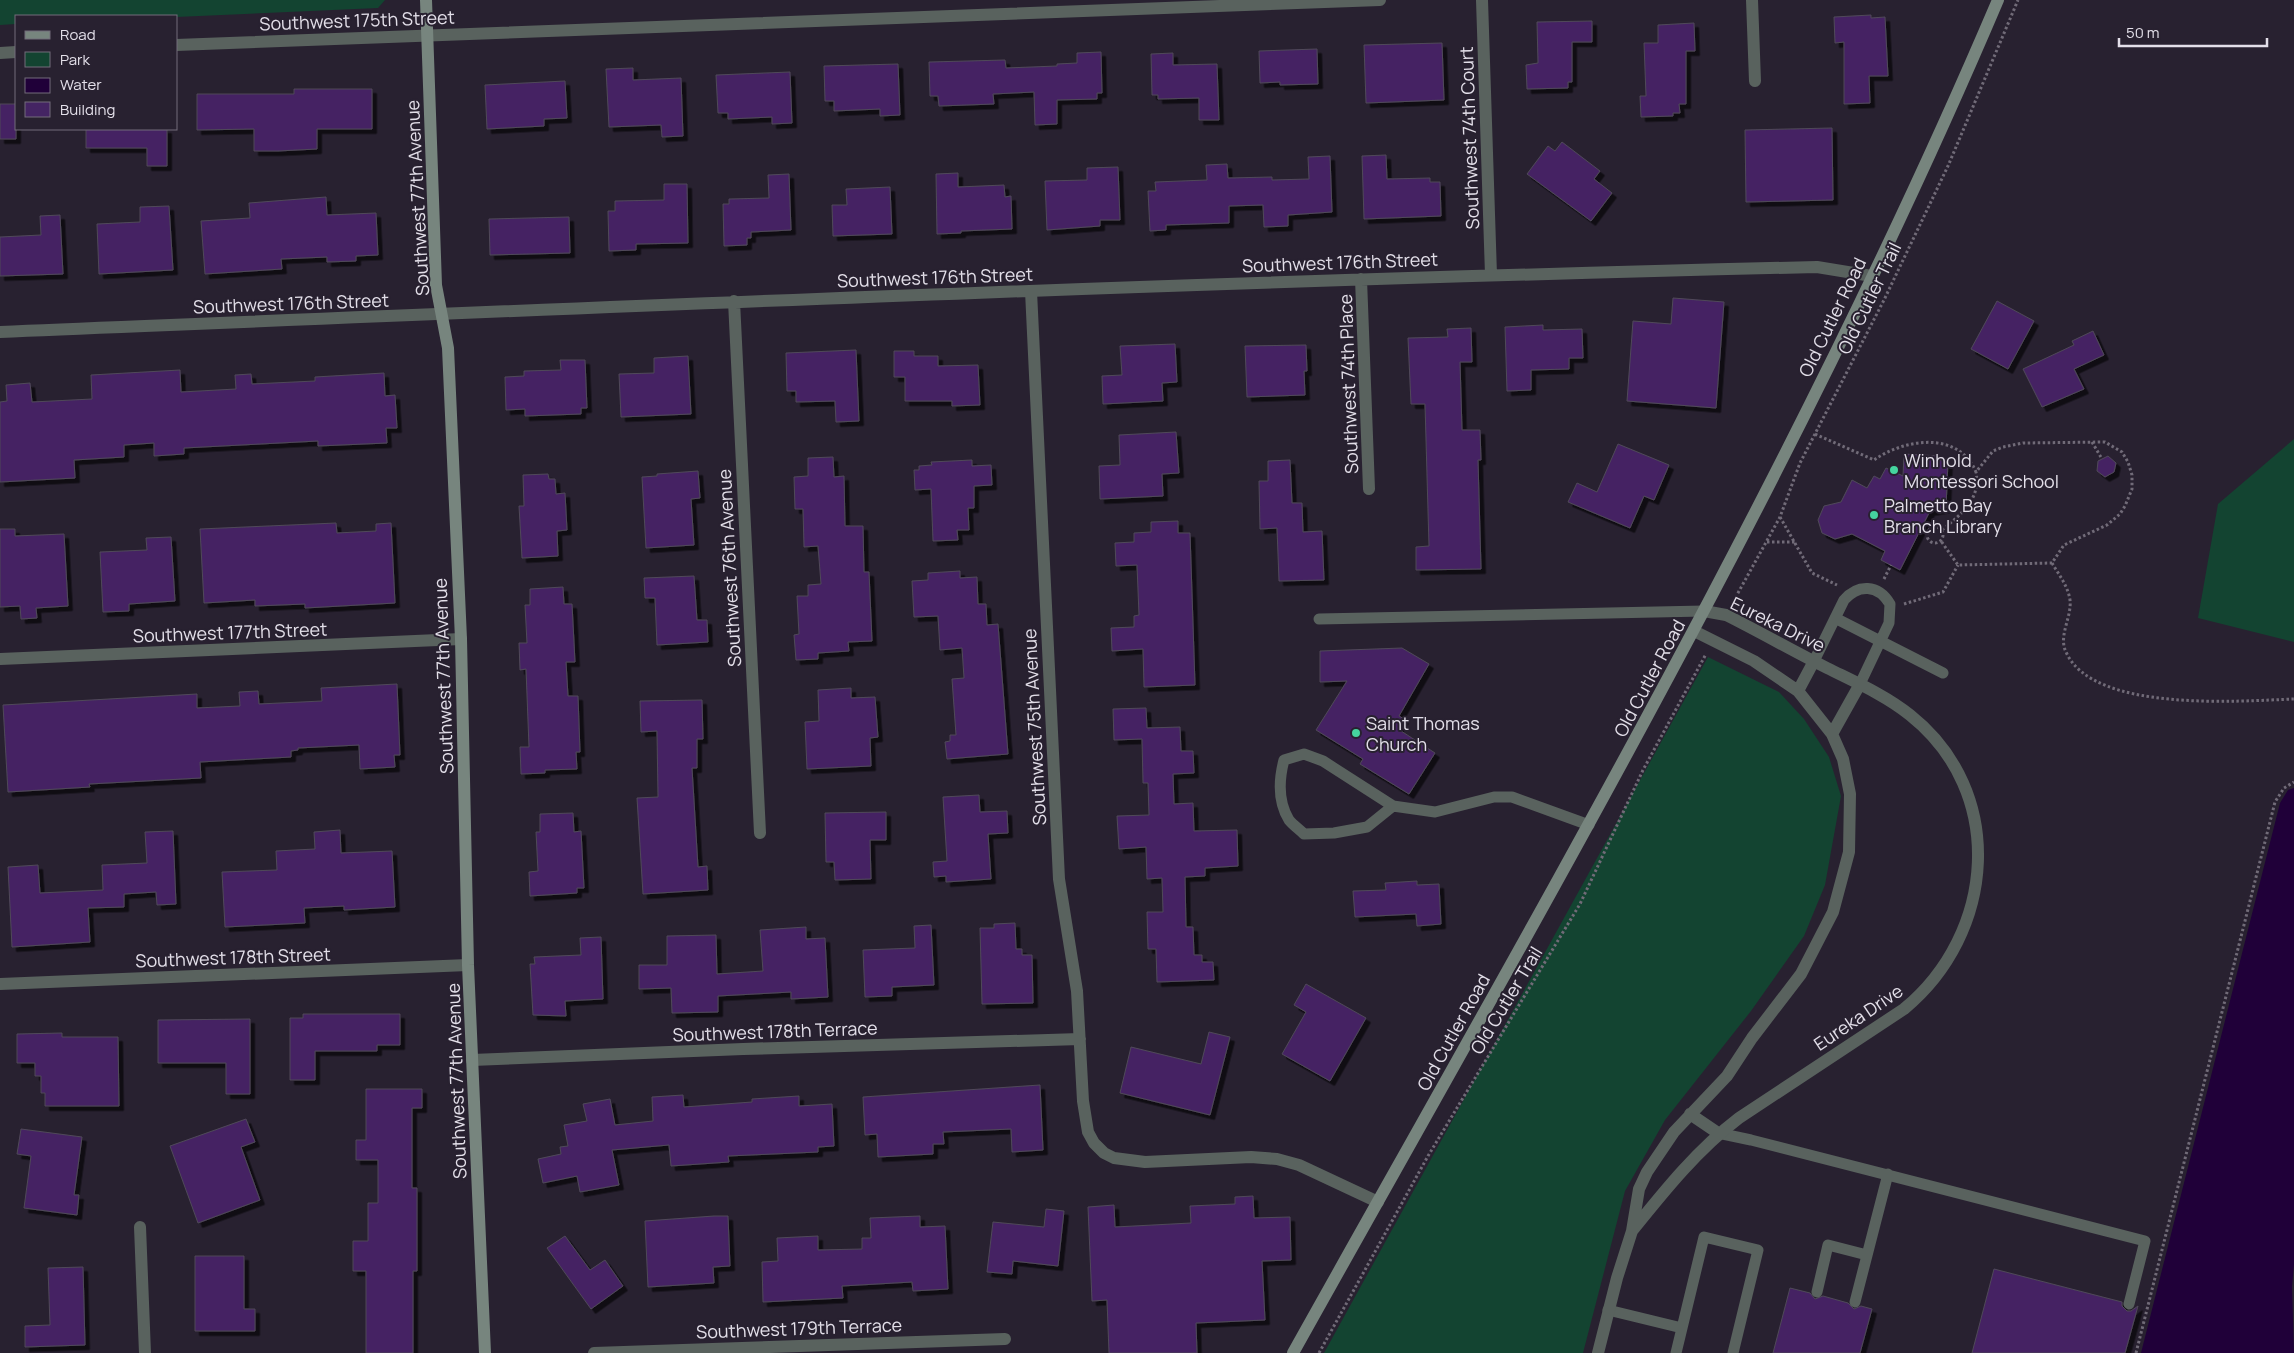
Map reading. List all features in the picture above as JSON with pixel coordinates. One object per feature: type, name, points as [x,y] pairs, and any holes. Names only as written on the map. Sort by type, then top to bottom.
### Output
[{"type":"main road","name":"Southwest 77th Avenue","points":[[426,0],[436,285],[448,348],[461,640],[468,965],[485,1353]]},
{"type":"main road","name":"Old Cutler Road","points":[[1294,1353],[1590,825],[1694,631],[1872,276],[1949,116],[1998,0]]},
{"type":"street","name":"Southwest 175th Street","points":[[178,45],[427,34],[1380,0]]},
{"type":"street","name":"Southwest 74th Court","points":[[1482,0],[1491,275]]},
{"type":"street","points":[[1752,0],[1755,80]]},
{"type":"street","points":[[0,53],[15,52]]},
{"type":"street","name":"Southwest 176th Street","points":[[0,332],[734,302],[1491,275],[1817,267],[1872,276]]},
{"type":"street","name":"Southwest 74th Place","points":[[1362,279],[1369,489]]},
{"type":"street","name":"Southwest 75th Avenue","points":[[1031,291],[1059,879],[1074,965],[1084,1116],[1094,1143],[1104,1153],[1114,1158],[1128,1161],[1251,1157],[1289,1161],[1378,1202]]},
{"type":"street","name":"Southwest 76th Avenue","points":[[734,302],[760,834]]},
{"type":"street","name":"Eureka Drive","points":[[1632,1232],[1674,1179],[1718,1134],[1739,1118],[1904,1009],[1920,996],[1954,950],[1972,910],[1978,864],[1978,844],[1971,807],[1957,774],[1935,739],[1922,725],[1895,704],[1860,684],[1726,614],[1704,611]]},
{"type":"street","name":"Eureka Drive","points":[[1598,1353],[1608,1310],[1632,1232],[1639,1189],[1646,1172],[1660,1150],[1690,1114],[1727,1076],[1752,1038],[1801,974],[1833,912],[1846,869],[1851,812],[1847,778],[1838,746],[1832,734],[1798,691],[1754,661],[1694,631]]},
{"type":"street","name":"Southwest 177th Street","points":[[0,659],[461,640]]},
{"type":"street","points":[[1798,691],[1814,661]]},
{"type":"street","points":[[1832,734],[1860,684]]},
{"type":"street","name":"Southwest 178th Street","points":[[0,984],[468,965]]},
{"type":"street","name":"Southwest 178th Terrace","points":[[472,1060],[1080,1039]]},
{"type":"street","points":[[1690,1114],[1718,1134]]},
{"type":"street","points":[[140,1226],[145,1353]]},
{"type":"street","name":"Southwest 179th Terrace","points":[[594,1353],[1005,1339]]},
{"type":"lane","points":[[1814,661],[1844,600],[1850,593],[1857,589],[1868,588],[1879,591],[1890,604],[1889,623],[1860,684]]},
{"type":"lane","points":[[1319,620],[1704,611]]},
{"type":"lane","points":[[1835,618],[1943,672]]},
{"type":"lane","points":[[1393,806],[1367,827],[1334,834],[1304,834],[1289,820],[1282,799],[1280,775],[1284,760],[1304,754],[1323,761],[1393,806],[1435,812],[1494,797],[1512,797],[1590,825]]},
{"type":"lane","points":[[1718,1134],[1888,1174],[2145,1241],[2129,1304]]},
{"type":"lane","points":[[1856,1302],[1888,1174]]},
{"type":"lane","points":[[1676,1353],[1704,1237],[1758,1250],[1734,1353]]},
{"type":"lane","points":[[1816,1292],[1828,1245],[1867,1255]]},
{"type":"lane","points":[[1608,1310],[1682,1328]]},
{"type":"path","name":"Old Cutler Trail","points":[[1733,601],[1784,510],[1795,475],[1884,300],[1948,166],[2018,0]]},
{"type":"path","points":[[1815,434],[1874,460],[1893,448],[1908,443],[1926,442],[1943,445],[1960,452],[1976,472],[1976,487],[1973,500],[1964,511],[1942,530]]},
{"type":"path","points":[[1976,472],[1989,455],[2003,447],[2022,443],[2092,442],[2113,445],[2125,456],[2132,475],[2130,496],[2123,510],[2114,520],[2089,535],[2064,545],[2052,563]]},
{"type":"path","points":[[2092,442],[2102,459]]},
{"type":"path","points":[[1927,532],[1934,527],[1942,530]]},
{"type":"path","points":[[1920,529],[1927,532]]},
{"type":"path","points":[[1941,541],[1944,535],[1942,530]]},
{"type":"path","points":[[1927,532],[1927,539],[1932,543],[1941,541]]},
{"type":"path","points":[[1941,541],[1958,565],[2052,563]]},
{"type":"path","points":[[1766,542],[1796,542]]},
{"type":"path","points":[[2052,563],[2066,586],[2070,598],[2070,610],[2064,641],[2065,649],[2080,671],[2096,681],[2124,691],[2158,698],[2210,702],[2294,699]]},
{"type":"path","points":[[1884,579],[1891,565]]},
{"type":"path","name":"Old Cutler Trail","points":[[1319,1353],[1428,1156],[1580,904],[1643,770],[1705,655]]},
{"type":"path","points":[[2136,1353],[2275,802],[2284,788],[2294,782]]},
{"type":"green space","points":[[0,0],[385,0],[378,8],[178,17],[178,15],[15,15],[15,24],[0,25]]},
{"type":"green space","points":[[2294,439],[2294,642],[2198,618],[2218,504]]},
{"type":"green space","points":[[1708,657],[1779,692],[1804,719],[1829,757],[1841,796],[1825,885],[1804,936],[1751,1011],[1665,1120],[1625,1191],[1583,1353],[1324,1353]]},
{"type":"water","points":[[2294,788],[2294,1264],[2292,1287],[2294,1353],[2141,1353],[2280,803],[2288,790]]},
{"type":"building","points":[[1871,15],[1871,18],[1885,17],[1888,76],[1869,76],[1870,103],[1844,104],[1844,42],[1835,43],[1834,17]]},
{"type":"building","points":[[1592,21],[1592,42],[1572,42],[1572,82],[1568,82],[1568,88],[1527,89],[1526,65],[1538,63],[1537,22]]},
{"type":"building","points":[[1694,23],[1695,51],[1686,51],[1686,104],[1679,104],[1680,113],[1673,113],[1673,116],[1641,117],[1640,96],[1646,96],[1644,43],[1658,43],[1658,25]]},
{"type":"building","points":[[1442,43],[1444,100],[1366,103],[1364,45]]},
{"type":"building","points":[[1317,49],[1318,84],[1280,85],[1280,82],[1260,83],[1259,51]]},
{"type":"building","points":[[1101,52],[1102,93],[1097,93],[1097,99],[1057,100],[1057,124],[1035,125],[1034,92],[993,94],[994,104],[939,106],[938,96],[930,96],[929,62],[1005,60],[1006,68],[1057,66],[1057,64],[1077,63],[1077,53]]},
{"type":"building","points":[[1173,53],[1173,65],[1217,64],[1219,120],[1199,120],[1199,98],[1158,99],[1158,95],[1152,95],[1151,54]]},
{"type":"building","points":[[898,64],[900,115],[880,116],[880,109],[834,111],[834,101],[825,101],[824,66]]},
{"type":"building","points":[[633,68],[633,80],[681,78],[683,136],[662,137],[661,125],[609,127],[606,69]]},
{"type":"building","points":[[790,72],[792,123],[772,124],[772,117],[728,119],[728,113],[718,113],[716,75]]},
{"type":"building","points":[[565,81],[567,118],[544,119],[544,126],[487,129],[485,85]]},
{"type":"building","points":[[294,89],[372,89],[372,129],[317,129],[317,149],[278,151],[254,151],[254,129],[197,130],[197,94],[294,94]]},
{"type":"building","points":[[0,104],[15,104],[16,139],[0,139]]},
{"type":"building","points":[[1832,128],[1833,200],[1746,202],[1745,130]]},
{"type":"building","points":[[86,130],[167,130],[167,166],[147,166],[147,148],[86,148]]},
{"type":"building","points":[[1562,142],[1600,171],[1594,179],[1612,193],[1591,221],[1527,174],[1548,146],[1555,151]]},
{"type":"building","points":[[1386,155],[1387,179],[1430,178],[1430,182],[1440,182],[1441,216],[1364,219],[1362,156]]},
{"type":"building","points":[[1330,156],[1332,212],[1288,215],[1288,226],[1264,227],[1263,205],[1229,206],[1229,223],[1166,225],[1166,230],[1150,231],[1148,191],[1156,191],[1155,182],[1207,180],[1206,165],[1227,164],[1228,178],[1272,177],[1272,180],[1309,179],[1308,157]]},
{"type":"building","points":[[1118,167],[1120,220],[1100,220],[1100,226],[1047,230],[1045,181],[1087,180],[1087,168]]},
{"type":"building","points":[[958,173],[958,187],[1004,185],[1005,197],[1011,196],[1012,229],[937,234],[936,174]]},
{"type":"building","points":[[789,174],[791,230],[751,232],[751,238],[747,238],[747,245],[724,246],[723,204],[729,204],[729,199],[769,198],[768,175]]},
{"type":"building","points":[[664,184],[687,184],[688,243],[636,244],[636,250],[609,251],[608,211],[615,211],[615,201],[664,200]]},
{"type":"building","points":[[890,187],[892,234],[833,236],[832,205],[847,205],[846,189]]},
{"type":"building","points":[[326,197],[327,215],[376,213],[378,255],[356,256],[356,261],[327,262],[327,257],[281,259],[282,269],[205,274],[201,221],[250,218],[249,203]]},
{"type":"building","points":[[169,206],[173,270],[99,274],[97,224],[140,222],[140,207]]},
{"type":"building","points":[[60,215],[63,274],[0,276],[0,237],[41,235],[40,216]]},
{"type":"building","points":[[569,217],[570,253],[490,255],[489,219]]},
{"type":"building","points":[[1673,298],[1724,302],[1716,408],[1627,401],[1633,321],[1671,324]]},
{"type":"building","points":[[1997,301],[2034,321],[2008,369],[1971,349]]},
{"type":"building","points":[[1543,325],[1543,330],[1582,329],[1583,358],[1569,358],[1569,369],[1531,370],[1531,390],[1507,391],[1505,327]]},
{"type":"building","points":[[1471,328],[1472,362],[1460,362],[1462,430],[1480,430],[1481,460],[1478,460],[1481,569],[1416,570],[1416,547],[1429,546],[1425,404],[1411,404],[1408,338],[1448,337],[1447,329]]},
{"type":"building","points":[[2093,331],[2104,355],[2074,369],[2084,389],[2042,407],[2023,369],[2074,345],[2072,341]]},
{"type":"building","points":[[1175,344],[1177,382],[1162,383],[1163,401],[1103,404],[1102,376],[1122,375],[1120,346]]},
{"type":"building","points":[[1306,345],[1307,371],[1304,371],[1305,395],[1247,397],[1245,346]]},
{"type":"building","points":[[856,350],[859,421],[836,422],[835,401],[796,402],[796,391],[787,391],[786,353]]},
{"type":"building","points":[[894,351],[914,351],[914,356],[938,356],[938,366],[978,365],[980,405],[952,406],[952,401],[905,401],[905,377],[894,377]]},
{"type":"building","points":[[688,356],[691,414],[621,417],[619,374],[654,373],[654,358]]},
{"type":"building","points":[[560,360],[585,360],[587,408],[581,408],[581,414],[525,416],[525,409],[506,410],[505,377],[524,376],[524,371],[561,370]]},
{"type":"building","points":[[180,370],[181,392],[236,389],[235,375],[251,374],[252,384],[315,381],[315,377],[384,373],[385,396],[395,395],[397,428],[386,428],[387,443],[318,446],[318,441],[184,448],[184,454],[154,456],[154,443],[124,445],[124,457],[74,460],[75,478],[0,482],[0,402],[7,401],[6,385],[30,383],[32,402],[92,399],[91,375]]},
{"type":"building","points":[[1176,432],[1179,473],[1162,474],[1163,496],[1100,499],[1099,466],[1120,465],[1119,435]]},
{"type":"building","points":[[1618,444],[1669,465],[1654,500],[1644,496],[1630,528],[1568,502],[1577,483],[1597,492]]},
{"type":"building","name":"Palmetto Bay Branch Library","points":[[1904,454],[1939,456],[1939,460],[1948,461],[1946,508],[1930,511],[1900,570],[1881,560],[1885,551],[1852,534],[1835,539],[1822,533],[1818,520],[1824,506],[1841,502],[1852,480],[1867,488],[1874,476],[1880,479],[1886,468],[1903,476]]},
{"type":"building","points":[[2108,456],[2116,463],[2114,472],[2105,477],[2097,471],[2098,461]]},
{"type":"building","points":[[833,457],[834,477],[844,476],[845,526],[863,526],[864,572],[869,572],[872,641],[848,642],[849,651],[818,653],[818,659],[796,660],[794,635],[799,634],[797,596],[808,596],[808,585],[821,584],[818,546],[804,547],[803,509],[795,509],[794,477],[808,476],[808,458]]},
{"type":"building","points":[[972,460],[972,466],[991,465],[992,485],[974,486],[974,508],[968,508],[969,530],[957,530],[958,540],[933,541],[931,489],[915,490],[914,470],[919,470],[919,466],[932,465],[931,462]]},
{"type":"building","points":[[1290,460],[1292,503],[1302,503],[1303,532],[1322,531],[1324,580],[1279,581],[1277,528],[1260,529],[1259,481],[1268,481],[1268,461]]},
{"type":"building","points":[[698,471],[700,498],[691,499],[694,545],[646,548],[642,477]]},
{"type":"building","points":[[548,474],[549,479],[555,479],[556,494],[565,493],[567,530],[557,531],[558,556],[522,558],[519,506],[524,506],[523,475]]},
{"type":"building","points":[[1178,521],[1178,533],[1190,533],[1195,685],[1144,687],[1143,649],[1112,651],[1111,628],[1134,627],[1134,616],[1139,615],[1137,565],[1116,566],[1115,543],[1134,542],[1134,533],[1151,532],[1151,522]]},
{"type":"building","points":[[336,523],[337,533],[376,531],[376,524],[391,523],[395,603],[305,608],[305,604],[255,606],[255,600],[204,603],[200,529]]},
{"type":"building","points":[[0,529],[15,529],[15,536],[64,534],[68,606],[36,608],[37,618],[21,619],[20,606],[0,607]]},
{"type":"building","points":[[171,537],[175,601],[129,604],[129,611],[103,612],[100,552],[147,550],[146,538]]},
{"type":"building","points":[[960,571],[960,578],[977,577],[978,604],[986,604],[987,625],[998,624],[1008,754],[947,759],[945,742],[950,741],[950,735],[956,735],[952,679],[964,678],[962,648],[940,650],[938,616],[914,617],[912,581],[928,580],[928,573]]},
{"type":"building","points":[[694,576],[697,620],[707,620],[708,642],[657,645],[655,598],[645,598],[644,578]]},
{"type":"building","points":[[563,587],[564,604],[572,604],[575,662],[566,662],[568,696],[578,696],[580,752],[576,752],[577,769],[545,770],[545,773],[521,774],[520,747],[529,747],[526,669],[520,670],[519,643],[527,643],[525,605],[530,605],[530,589]]},
{"type":"building","points":[[1402,648],[1429,664],[1399,716],[1404,719],[1398,729],[1435,753],[1409,794],[1360,764],[1363,759],[1316,730],[1347,681],[1320,682],[1320,651]]},
{"type":"building","points":[[397,684],[400,755],[394,755],[395,767],[360,769],[359,745],[298,748],[298,750],[291,751],[291,757],[200,762],[201,778],[89,784],[90,787],[8,792],[3,705],[197,694],[197,708],[240,706],[239,692],[258,691],[259,704],[322,701],[321,688]]},
{"type":"building","points":[[851,688],[851,698],[875,697],[878,737],[870,738],[871,766],[807,769],[805,722],[819,721],[818,690]]},
{"type":"building","points":[[702,700],[703,739],[697,739],[697,768],[692,768],[698,867],[707,866],[708,890],[643,894],[637,798],[658,797],[657,731],[641,732],[640,701]]},
{"type":"building","points":[[1146,708],[1147,728],[1180,727],[1181,751],[1193,751],[1194,773],[1173,774],[1174,804],[1193,803],[1194,831],[1237,830],[1238,866],[1205,868],[1205,876],[1185,877],[1186,927],[1193,927],[1194,955],[1202,955],[1202,962],[1213,962],[1214,980],[1157,982],[1156,949],[1148,949],[1147,912],[1163,912],[1162,878],[1147,879],[1146,847],[1119,849],[1117,816],[1149,815],[1148,783],[1143,783],[1142,739],[1114,740],[1113,709]]},
{"type":"building","points":[[979,795],[980,812],[1007,811],[1008,833],[988,834],[991,879],[946,882],[946,876],[934,877],[933,862],[947,861],[943,797]]},
{"type":"building","points":[[886,812],[886,840],[870,840],[871,879],[835,880],[834,862],[826,862],[825,813]]},
{"type":"building","points":[[573,813],[574,832],[581,831],[584,888],[577,888],[577,893],[530,896],[529,872],[538,871],[536,832],[540,832],[540,814]]},
{"type":"building","points":[[340,830],[341,853],[392,851],[395,907],[344,910],[344,906],[304,908],[305,923],[225,927],[222,872],[277,870],[276,851],[315,849],[314,832]]},
{"type":"building","points":[[173,831],[176,904],[157,905],[156,892],[124,894],[124,907],[88,908],[90,942],[12,947],[8,867],[38,865],[40,893],[103,890],[102,865],[147,863],[145,832]]},
{"type":"building","points":[[1417,881],[1417,885],[1439,884],[1441,924],[1417,926],[1416,914],[1355,917],[1353,891],[1386,890],[1385,883]]},
{"type":"building","points":[[1015,923],[1016,949],[1022,949],[1022,955],[1032,955],[1033,1003],[982,1004],[980,928],[994,928],[994,924]]},
{"type":"building","points":[[931,925],[934,985],[892,987],[892,996],[865,997],[863,950],[915,948],[914,926]]},
{"type":"building","points":[[806,927],[806,939],[825,938],[828,997],[791,999],[791,992],[718,996],[718,1012],[672,1013],[671,988],[639,989],[639,965],[667,965],[667,936],[716,935],[717,974],[763,971],[760,930]]},
{"type":"building","points":[[601,937],[603,999],[565,1001],[566,1016],[533,1015],[530,964],[535,964],[534,957],[581,955],[580,938]]},
{"type":"building","points":[[1306,984],[1366,1018],[1330,1081],[1282,1054],[1306,1012],[1294,1005]]},
{"type":"building","points":[[303,1014],[400,1014],[400,1045],[377,1045],[377,1051],[315,1051],[315,1080],[290,1080],[290,1018],[303,1018]]},
{"type":"building","points":[[250,1019],[250,1094],[226,1094],[226,1063],[158,1063],[158,1020]]},
{"type":"building","points":[[1209,1032],[1230,1037],[1210,1115],[1120,1093],[1131,1047],[1201,1064]]},
{"type":"building","points":[[62,1033],[62,1037],[118,1037],[119,1106],[45,1106],[45,1093],[41,1093],[41,1076],[35,1076],[35,1063],[17,1063],[17,1034]]},
{"type":"building","points":[[1040,1085],[1043,1150],[1012,1152],[1011,1129],[943,1132],[944,1144],[933,1144],[933,1154],[878,1157],[877,1134],[865,1135],[863,1097]]},
{"type":"building","points":[[366,1089],[422,1089],[422,1108],[412,1108],[412,1188],[417,1188],[417,1271],[413,1271],[413,1353],[366,1353],[366,1271],[353,1271],[353,1241],[368,1241],[368,1203],[378,1203],[378,1160],[356,1160],[356,1140],[366,1140]]},
{"type":"building","points":[[683,1095],[684,1107],[799,1096],[799,1106],[832,1104],[834,1146],[818,1147],[818,1152],[728,1156],[729,1162],[671,1166],[669,1145],[612,1150],[619,1185],[580,1192],[577,1176],[543,1183],[538,1159],[561,1154],[560,1147],[568,1146],[564,1125],[587,1121],[583,1104],[610,1099],[615,1125],[653,1121],[652,1097]]},
{"type":"building","points":[[246,1119],[255,1142],[241,1147],[260,1200],[198,1223],[170,1146]]},
{"type":"building","points":[[21,1129],[82,1137],[74,1195],[79,1195],[77,1215],[24,1208],[31,1156],[17,1154]]},
{"type":"building","points":[[1253,1196],[1254,1218],[1290,1217],[1291,1260],[1262,1261],[1265,1320],[1196,1323],[1197,1353],[1109,1353],[1107,1300],[1092,1301],[1088,1207],[1114,1205],[1115,1227],[1191,1223],[1190,1206],[1235,1204],[1235,1197]]},
{"type":"building","points":[[1046,1209],[1064,1211],[1058,1266],[1013,1261],[1012,1274],[987,1272],[993,1222],[1044,1227]]},
{"type":"building","points":[[728,1216],[730,1266],[713,1267],[714,1283],[648,1287],[645,1221]]},
{"type":"building","points":[[920,1216],[920,1227],[945,1226],[948,1289],[913,1291],[912,1282],[842,1286],[843,1298],[763,1302],[762,1262],[778,1261],[777,1238],[818,1236],[818,1250],[862,1249],[862,1238],[871,1238],[870,1218]]},
{"type":"building","points":[[565,1236],[590,1270],[605,1260],[623,1286],[591,1309],[547,1248]]},
{"type":"building","points":[[195,1256],[244,1256],[244,1309],[255,1309],[255,1331],[195,1331]]},
{"type":"building","points":[[83,1267],[85,1345],[25,1347],[25,1326],[50,1325],[48,1268]]},
{"type":"building","points":[[1994,1269],[2122,1302],[2122,1306],[2127,1311],[2131,1311],[2138,1306],[2125,1353],[1972,1353]]},
{"type":"building","points":[[1790,1288],[1810,1293],[1815,1299],[1823,1296],[1848,1303],[1854,1309],[1861,1306],[1872,1309],[1860,1353],[1773,1353]]},
{"type":"place","name":"Winhold Montessori School","points":[[1894,470]]},
{"type":"place","name":"Palmetto Bay Branch Library","points":[[1874,515]]},
{"type":"place","name":"Saint Thomas Church","points":[[1356,733]]}]
